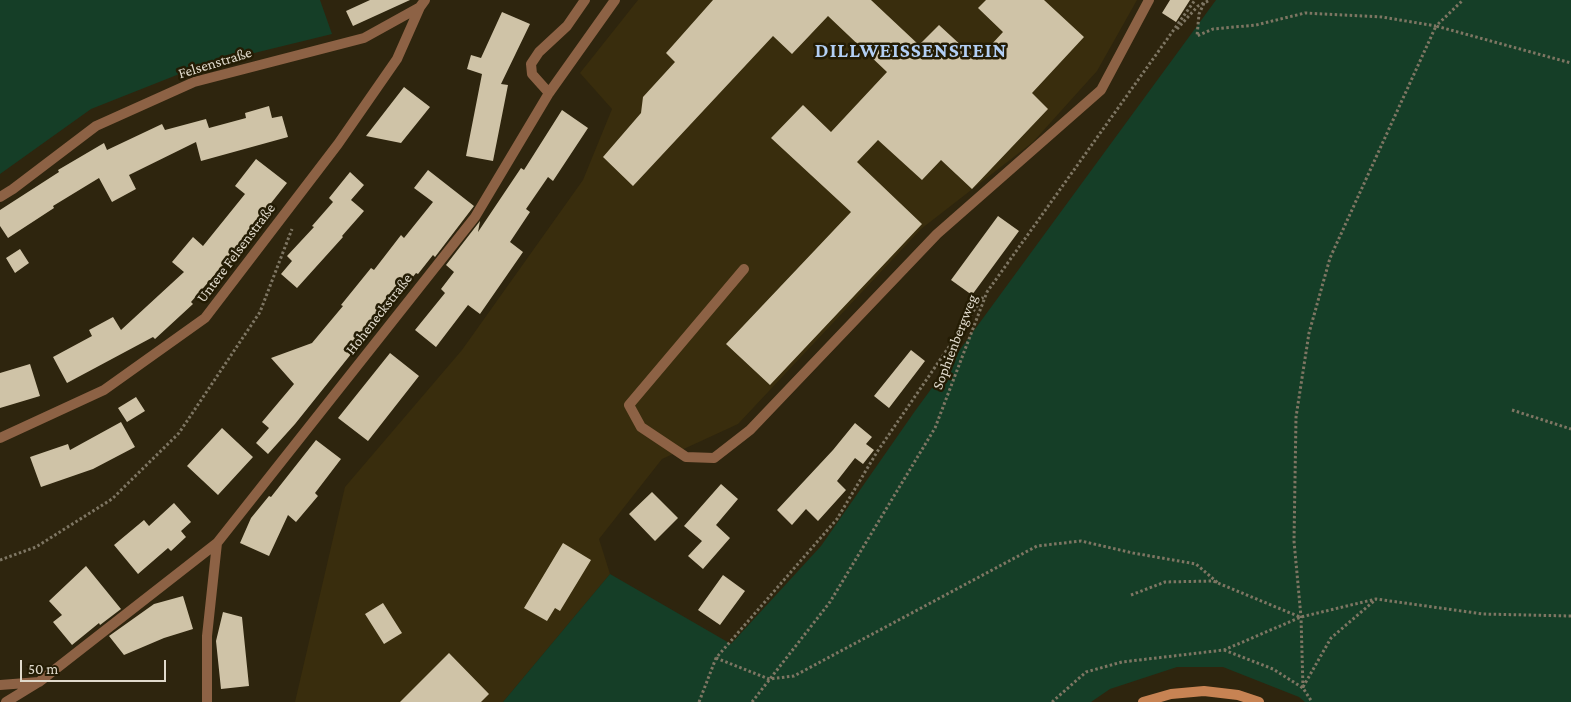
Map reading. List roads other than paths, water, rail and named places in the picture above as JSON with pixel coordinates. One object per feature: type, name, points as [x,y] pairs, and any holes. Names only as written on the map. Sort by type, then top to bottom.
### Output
[{"type":"main road","points":[[1143,702],[1171,694],[1204,691],[1238,696],[1259,702]]},
{"type":"street","points":[[549,93],[532,74],[531,64],[539,52],[567,26],[585,0]]},
{"type":"street","name":"Hoheneckstraße","points":[[6,702],[39,682],[217,543],[475,217],[549,93],[615,0]]},
{"type":"street","points":[[744,269],[629,405],[641,427],[686,457],[714,458],[750,430],[937,234],[1102,90],[1148,0]]},
{"type":"street","name":"Felsenstraße","points":[[0,197],[96,126],[194,82],[364,38],[422,4]]},
{"type":"street","name":"Untere Felsenstraße","points":[[0,438],[104,390],[206,318],[338,144],[398,59],[422,4]]},
{"type":"street","points":[[207,702],[207,636],[217,543]]},
{"type":"street","points":[[0,685],[39,682]]},
{"type":"district","name":"DILLWEISSENSTEIN","points":[[911,51]]}]
